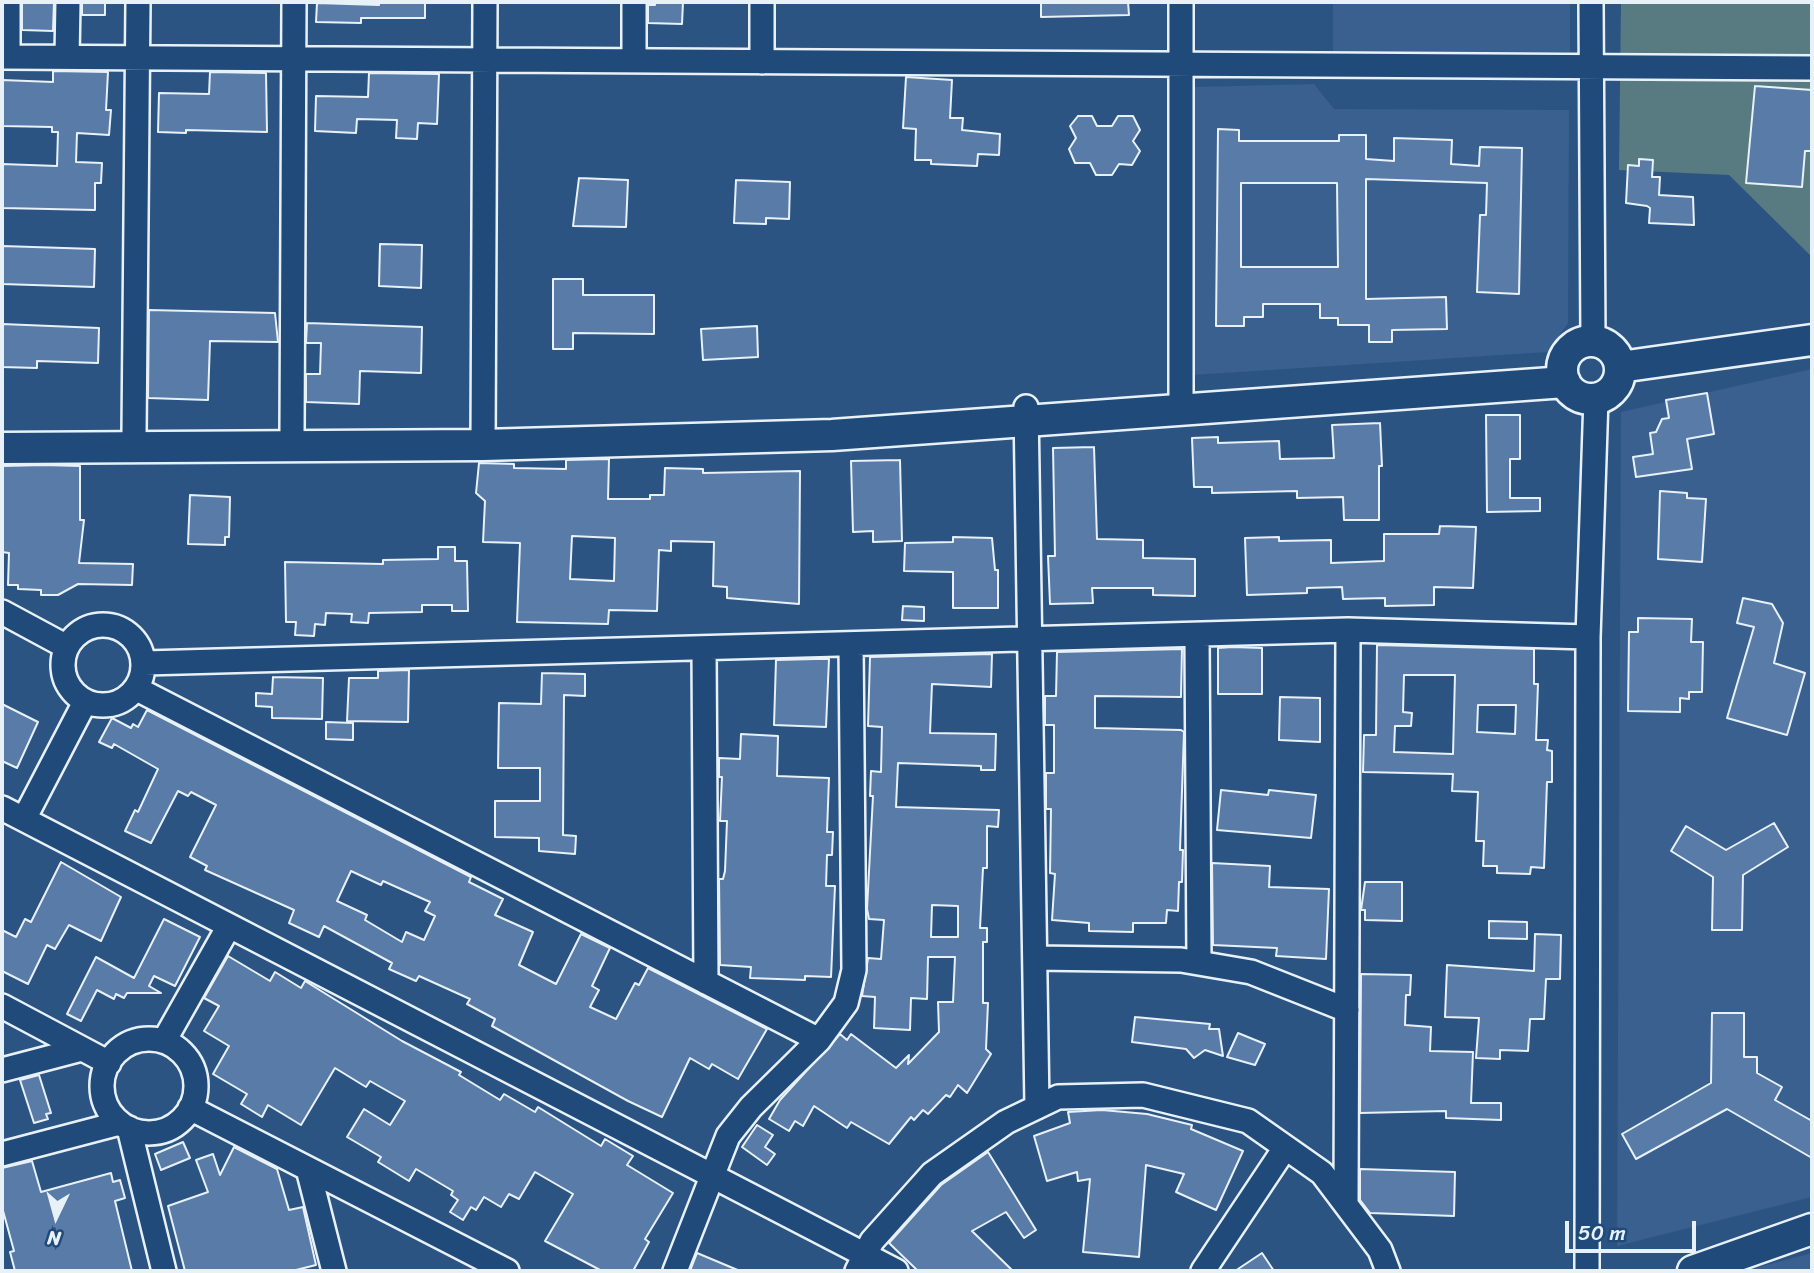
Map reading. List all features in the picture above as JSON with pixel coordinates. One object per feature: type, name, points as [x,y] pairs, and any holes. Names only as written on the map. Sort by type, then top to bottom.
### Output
[{"type":"main road","points":[[1620,367],[1812,340]]},
{"type":"main road","points":[[1594,341],[1612,349],[1620,367],[1615,386],[1608,393],[1595,398],[1579,396],[1563,374],[1574,346],[1594,341]]},
{"type":"main road","points":[[2,448],[483,438],[832,435],[1026,414],[1563,374]]},
{"type":"main road","points":[[2,434],[292,433],[483,438]]},
{"type":"main road","points":[[1693,1271],[1812,1229]]},
{"type":"street","points":[[8,2],[5,57],[1812,68]]},
{"type":"street","points":[[67,57],[68,2]]},
{"type":"street","points":[[134,434],[138,2]]},
{"type":"street","points":[[292,433],[294,2]]},
{"type":"street","points":[[483,438],[485,2]]},
{"type":"street","points":[[634,2],[634,61]]},
{"type":"street","points":[[762,2],[762,62]]},
{"type":"street","points":[[1181,2],[1181,402]]},
{"type":"street","points":[[1591,2],[1590,130],[1594,341]]},
{"type":"street","points":[[1587,1271],[1588,637],[1595,398]]},
{"type":"street","points":[[1026,414],[1037,1107]]},
{"type":"street","points":[[2,612],[66,647]]},
{"type":"street","points":[[107,624],[121,628],[134,638],[145,663],[137,689],[117,704],[100,706],[85,702],[71,691],[65,678],[63,661],[66,647],[77,634],[90,626],[107,624]]},
{"type":"street","points":[[145,663],[1348,630],[1588,637]]},
{"type":"street","points":[[1346,1205],[1348,630]]},
{"type":"street","points":[[1197,635],[1199,963]]},
{"type":"street","points":[[675,1271],[710,1176],[729,1136],[751,1107],[819,1040],[846,1003],[854,970],[852,644]]},
{"type":"street","points":[[704,648],[706,982]]},
{"type":"street","points":[[137,689],[819,1040]]},
{"type":"street","points":[[24,819],[85,702]]},
{"type":"street","points":[[2,808],[710,1176],[861,1264],[896,1271]]},
{"type":"street","points":[[164,1041],[229,926]]},
{"type":"street","points":[[1035,958],[1181,960],[1251,972],[1347,1010]]},
{"type":"street","points":[[2,1006],[109,1063]]},
{"type":"street","points":[[2,1154],[124,1125],[155,1133],[171,1128],[190,1108],[197,1083],[192,1065],[177,1048],[164,1041],[144,1039],[128,1044],[104,1071],[103,1095],[107,1107],[124,1125],[164,1271]]},
{"type":"street","points":[[2,1070],[82,1049]]},
{"type":"street","points":[[861,1264],[872,1241],[932,1174],[1006,1122],[1058,1097],[1143,1095],[1248,1121],[1322,1173],[1380,1250],[1388,1271]]},
{"type":"street","points":[[190,1108],[507,1271]]},
{"type":"street","points":[[1202,1271],[1285,1148]]},
{"type":"street","points":[[308,1169],[334,1271]]},
{"type":"shaded area","points":[[1333,2],[1570,2],[1570,52],[1333,53]]},
{"type":"shaded area","points":[[1314,84],[1334,109],[1569,110],[1568,323],[1548,352],[1193,375],[1194,87]]},
{"type":"shaded area","points":[[1812,369],[1812,1197],[1617,1246],[1621,412]]},
{"type":"shaded area","points":[[1812,1253],[1812,1271],[1744,1271]]},
{"type":"green space","points":[[1621,2],[1812,2],[1812,257],[1729,175],[1619,170]]},
{"type":"building","points":[[22,2],[54,2],[53,31],[22,30]]},
{"type":"building","points":[[82,2],[105,2],[105,15],[82,15]]},
{"type":"building","points":[[379,2],[425,2],[425,18],[361,18],[361,23],[316,22],[317,3],[379,5]]},
{"type":"building","points":[[655,2],[683,2],[682,24],[648,23],[648,5],[655,5]]},
{"type":"building","points":[[1041,2],[1128,2],[1129,15],[1041,17]]},
{"type":"building","points":[[53,71],[108,72],[106,110],[111,110],[109,135],[77,133],[76,162],[102,163],[101,183],[95,183],[95,210],[2,208],[2,164],[57,166],[58,132],[52,132],[52,127],[2,126],[2,80],[53,82]]},
{"type":"building","points":[[210,72],[266,73],[267,132],[158,132],[159,93],[209,94]]},
{"type":"building","points":[[369,73],[439,74],[437,124],[418,123],[417,139],[396,138],[397,120],[357,119],[356,133],[315,131],[316,96],[368,97]]},
{"type":"building","points":[[906,77],[952,80],[950,118],[963,118],[962,130],[1000,134],[999,155],[978,154],[977,166],[931,164],[931,160],[915,160],[916,129],[903,128]]},
{"type":"building","points":[[1755,86],[1812,90],[1812,151],[1805,151],[1802,187],[1746,183]]},
{"type":"building","points":[[1078,116],[1092,116],[1097,126],[1112,126],[1118,116],[1133,116],[1140,130],[1133,141],[1140,151],[1132,165],[1119,164],[1112,175],[1096,175],[1090,163],[1075,163],[1069,149],[1076,138],[1070,126]]},
{"type":"building","points":[[1218,129],[1239,130],[1239,141],[1339,141],[1339,135],[1366,135],[1366,159],[1394,161],[1394,138],[1452,140],[1451,164],[1479,166],[1480,147],[1522,148],[1519,294],[1477,292],[1480,215],[1486,215],[1487,183],[1366,179],[1366,299],[1446,297],[1447,329],[1392,330],[1392,342],[1369,342],[1369,325],[1338,325],[1338,318],[1320,318],[1320,304],[1263,304],[1263,317],[1244,317],[1244,326],[1216,326]],"holes":[[[1241,183],[1337,183],[1338,267],[1241,267]]]},
{"type":"building","points":[[1639,159],[1653,160],[1652,177],[1660,177],[1659,195],[1693,197],[1694,225],[1649,223],[1650,208],[1626,203],[1628,165],[1639,166]]},
{"type":"building","points":[[579,178],[628,180],[626,227],[573,226]]},
{"type":"building","points":[[736,180],[790,182],[789,219],[766,218],[766,224],[734,223]]},
{"type":"building","points":[[380,244],[422,245],[421,288],[379,286]]},
{"type":"building","points":[[2,246],[95,249],[94,287],[2,284]]},
{"type":"building","points":[[553,279],[583,279],[583,295],[654,295],[654,334],[573,333],[573,349],[553,349]]},
{"type":"building","points":[[149,310],[275,313],[278,342],[210,341],[208,400],[148,398]]},
{"type":"building","points":[[307,323],[422,327],[421,373],[360,371],[359,404],[306,402],[306,374],[320,374],[321,343],[306,343]]},
{"type":"building","points":[[2,324],[99,328],[98,363],[37,361],[37,368],[2,367]]},
{"type":"building","points":[[757,326],[758,357],[703,360],[701,329]]},
{"type":"building","points":[[1707,393],[1714,434],[1687,439],[1692,469],[1636,477],[1633,457],[1653,454],[1650,433],[1656,432],[1662,419],[1669,418],[1666,400]]},
{"type":"building","points":[[1486,415],[1520,415],[1520,459],[1510,459],[1510,498],[1540,498],[1540,511],[1487,512]]},
{"type":"building","points":[[1380,423],[1382,466],[1379,466],[1379,520],[1344,520],[1343,497],[1297,498],[1297,491],[1212,493],[1212,487],[1194,487],[1192,438],[1218,437],[1218,443],[1279,441],[1280,459],[1334,458],[1332,425]]},
{"type":"building","points":[[1094,447],[1097,539],[1143,540],[1143,558],[1195,559],[1195,596],[1153,595],[1153,588],[1092,588],[1093,603],[1050,604],[1048,556],[1055,556],[1053,448]]},
{"type":"building","points":[[609,459],[608,499],[650,499],[650,495],[664,495],[665,468],[703,469],[703,473],[800,471],[799,604],[727,598],[727,587],[713,586],[714,542],[671,541],[671,551],[659,550],[657,611],[609,610],[608,624],[517,622],[520,543],[483,542],[485,501],[476,493],[479,463],[514,464],[514,468],[566,469],[566,460]],"holes":[[[572,536],[615,538],[614,581],[570,579]]]},
{"type":"building","points":[[900,460],[902,541],[873,542],[873,531],[853,532],[851,461]]},
{"type":"building","points":[[2,466],[80,466],[80,520],[84,520],[79,563],[133,564],[132,585],[78,584],[58,595],[41,595],[41,590],[18,589],[18,585],[8,585],[9,553],[2,552]]},
{"type":"building","points":[[1660,491],[1687,493],[1687,498],[1706,499],[1702,562],[1658,559]]},
{"type":"building","points":[[190,495],[230,497],[229,537],[225,537],[225,545],[188,544]]},
{"type":"building","points":[[1440,526],[1476,527],[1473,588],[1434,587],[1434,605],[1385,606],[1385,598],[1343,599],[1342,587],[1307,588],[1307,593],[1247,595],[1245,538],[1279,537],[1279,541],[1331,540],[1331,563],[1384,561],[1384,534],[1439,534]]},
{"type":"building","points":[[953,537],[992,538],[995,570],[998,570],[998,608],[953,608],[953,572],[904,571],[905,543],[953,542]]},
{"type":"building","points":[[438,547],[455,547],[455,561],[467,561],[468,611],[452,611],[452,605],[422,605],[422,612],[369,613],[368,623],[351,622],[352,614],[326,613],[325,625],[315,624],[314,636],[295,635],[296,622],[286,622],[285,562],[383,564],[383,560],[438,559]]},
{"type":"building","points":[[1743,598],[1772,604],[1783,623],[1774,663],[1805,673],[1787,735],[1727,718],[1754,627],[1737,623]]},
{"type":"building","points":[[903,606],[924,607],[924,621],[902,620]]},
{"type":"building","points":[[1638,618],[1692,619],[1691,642],[1703,642],[1702,692],[1689,692],[1689,699],[1680,698],[1680,712],[1628,711],[1629,632],[1638,632]]},
{"type":"building","points":[[1377,645],[1534,649],[1534,684],[1538,684],[1536,740],[1548,740],[1547,750],[1552,751],[1552,782],[1547,782],[1544,868],[1531,867],[1530,874],[1497,873],[1497,866],[1483,866],[1484,841],[1476,841],[1478,792],[1452,791],[1453,774],[1363,772],[1364,735],[1376,735]],"holes":[[[1404,675],[1455,675],[1453,754],[1394,752],[1395,726],[1411,726],[1412,713],[1403,712]],[[1478,705],[1516,705],[1515,734],[1477,732]]]},
{"type":"building","points":[[1218,648],[1262,648],[1262,694],[1218,694]]},
{"type":"building","points":[[1182,649],[1181,697],[1095,696],[1095,728],[1184,732],[1180,850],[1183,850],[1182,882],[1179,882],[1178,911],[1167,910],[1166,923],[1133,923],[1133,932],[1089,931],[1089,923],[1052,920],[1055,874],[1050,873],[1051,809],[1046,809],[1046,773],[1054,773],[1054,725],[1045,725],[1045,696],[1056,696],[1057,652]]},
{"type":"building","points":[[992,654],[991,687],[932,684],[930,733],[996,734],[995,770],[981,770],[981,766],[898,763],[896,807],[999,810],[998,827],[987,826],[987,868],[983,868],[980,928],[987,928],[987,942],[983,942],[983,1003],[988,1003],[986,1049],[991,1054],[967,1093],[958,1085],[950,1097],[946,1095],[928,1114],[923,1110],[914,1120],[911,1117],[889,1144],[851,1122],[847,1128],[814,1106],[803,1126],[795,1121],[789,1131],[769,1119],[780,1100],[840,1034],[847,1040],[851,1034],[896,1068],[909,1055],[908,1064],[939,1032],[938,1002],[953,1002],[955,957],[928,957],[927,999],[911,998],[910,1030],[874,1028],[875,997],[862,996],[868,958],[881,959],[884,920],[869,919],[867,909],[873,796],[870,796],[871,771],[881,772],[882,727],[868,726],[870,657]],"holes":[[[932,905],[958,906],[958,937],[931,937]]]},
{"type":"building","points":[[829,659],[826,727],[774,725],[776,660]]},
{"type":"building","points":[[409,670],[408,722],[347,721],[349,678],[378,678],[378,671]]},
{"type":"building","points":[[542,673],[585,674],[585,696],[564,695],[563,835],[576,836],[575,854],[539,851],[539,838],[495,837],[495,801],[540,801],[540,768],[498,768],[499,703],[541,704]]},
{"type":"building","points":[[273,677],[323,678],[322,719],[272,718],[272,707],[256,706],[256,693],[272,694]]},
{"type":"building","points":[[1280,697],[1320,698],[1320,742],[1279,740]]},
{"type":"building","points":[[2,704],[38,722],[17,768],[2,761]]},
{"type":"building","points":[[147,710],[471,877],[469,882],[503,899],[495,915],[533,932],[519,965],[556,984],[581,934],[610,948],[592,986],[599,990],[590,1007],[616,1019],[635,983],[639,985],[648,968],[767,1029],[738,1079],[712,1064],[709,1069],[690,1058],[662,1117],[628,1101],[492,1026],[495,1019],[467,1004],[470,999],[419,976],[416,981],[389,969],[392,963],[324,926],[319,937],[289,923],[294,910],[205,870],[207,866],[190,857],[216,805],[191,792],[188,796],[178,791],[151,843],[125,831],[135,810],[138,812],[158,769],[114,744],[112,748],[99,742],[112,718],[131,728],[133,724],[138,727]],"holes":[[[351,871],[381,885],[383,881],[430,902],[425,911],[435,916],[424,940],[406,932],[402,942],[365,920],[367,915],[337,901]]]},
{"type":"building","points":[[326,722],[353,723],[353,740],[326,739]]},
{"type":"building","points":[[741,734],[778,736],[777,776],[829,778],[827,832],[833,832],[832,855],[827,855],[826,886],[835,886],[831,977],[805,976],[805,980],[750,978],[751,967],[720,965],[719,879],[723,879],[725,871],[727,821],[720,821],[722,777],[719,777],[719,758],[740,759]]},
{"type":"building","points":[[1221,790],[1268,795],[1269,790],[1316,795],[1311,838],[1217,830]]},
{"type":"building","points":[[1774,823],[1788,847],[1743,875],[1742,930],[1712,930],[1713,877],[1671,851],[1686,826],[1726,850]]},
{"type":"building","points":[[61,862],[121,897],[101,941],[69,925],[55,949],[47,945],[28,984],[2,971],[2,930],[16,937],[25,919],[31,922]]},
{"type":"building","points":[[1212,863],[1270,866],[1269,887],[1329,889],[1326,959],[1276,956],[1277,948],[1213,945]]},
{"type":"building","points":[[1365,882],[1402,882],[1402,921],[1365,920],[1365,910],[1361,910]]},
{"type":"building","points":[[164,919],[200,937],[175,986],[154,976],[149,986],[161,993],[127,993],[124,998],[116,994],[114,999],[97,990],[81,1021],[67,1014],[96,957],[134,978]]},
{"type":"building","points":[[1489,921],[1527,922],[1527,939],[1489,938]]},
{"type":"building","points":[[1535,934],[1561,935],[1560,979],[1546,979],[1544,1019],[1530,1019],[1528,1051],[1500,1050],[1500,1059],[1476,1058],[1479,1018],[1445,1017],[1447,965],[1534,971]]},
{"type":"building","points":[[228,956],[270,981],[275,972],[301,988],[305,981],[402,1041],[461,1072],[459,1075],[500,1100],[504,1094],[535,1112],[538,1107],[601,1146],[605,1139],[633,1156],[627,1165],[673,1193],[645,1239],[649,1242],[633,1271],[602,1271],[545,1241],[573,1194],[535,1172],[519,1199],[509,1194],[501,1207],[484,1197],[476,1210],[471,1207],[463,1220],[450,1212],[458,1200],[451,1195],[453,1191],[416,1169],[409,1181],[378,1162],[381,1157],[347,1137],[364,1109],[390,1125],[405,1101],[370,1081],[366,1087],[335,1068],[301,1125],[268,1105],[262,1117],[241,1104],[247,1094],[213,1074],[229,1046],[204,1031],[219,1006],[204,998]]},
{"type":"building","points":[[1361,974],[1411,975],[1410,995],[1406,995],[1405,1025],[1431,1027],[1430,1051],[1473,1052],[1471,1103],[1501,1103],[1501,1120],[1446,1118],[1446,1111],[1360,1113]]},
{"type":"building","points":[[1712,1013],[1744,1013],[1744,1057],[1757,1057],[1757,1073],[1782,1087],[1775,1100],[1812,1121],[1812,1158],[1727,1109],[1636,1159],[1622,1134],[1711,1083]]},
{"type":"building","points":[[1135,1017],[1210,1024],[1209,1029],[1219,1029],[1223,1056],[1205,1050],[1194,1058],[1186,1049],[1132,1042]]},
{"type":"building","points":[[1238,1033],[1265,1044],[1255,1065],[1227,1057]]},
{"type":"building","points":[[39,1075],[51,1113],[46,1114],[48,1119],[34,1123],[20,1080]]},
{"type":"building","points":[[1102,1110],[1147,1114],[1192,1125],[1191,1129],[1243,1151],[1216,1210],[1176,1192],[1184,1174],[1146,1165],[1139,1257],[1083,1252],[1090,1179],[1078,1181],[1077,1172],[1047,1181],[1034,1136],[1070,1123],[1068,1112]]},
{"type":"building","points":[[757,1125],[773,1135],[765,1147],[775,1154],[767,1165],[742,1147]]},
{"type":"building","points":[[183,1142],[190,1158],[161,1170],[155,1154]]},
{"type":"building","points":[[234,1147],[277,1169],[289,1210],[303,1207],[316,1265],[292,1271],[185,1271],[168,1206],[208,1192],[196,1160],[213,1154],[220,1175]]},
{"type":"building","points":[[988,1152],[1036,1230],[1024,1238],[1006,1212],[972,1231],[1013,1271],[918,1271],[889,1243],[941,1185]]},
{"type":"building","points":[[32,1161],[41,1192],[111,1173],[113,1182],[120,1180],[125,1198],[115,1201],[132,1271],[15,1271],[10,1252],[14,1251],[2,1207],[2,1168]]},
{"type":"building","points":[[1360,1169],[1455,1172],[1454,1216],[1370,1213],[1360,1200]]},
{"type":"building","points":[[697,1253],[740,1271],[690,1271]]},
{"type":"building","points":[[1262,1253],[1274,1271],[1235,1271]]}]
